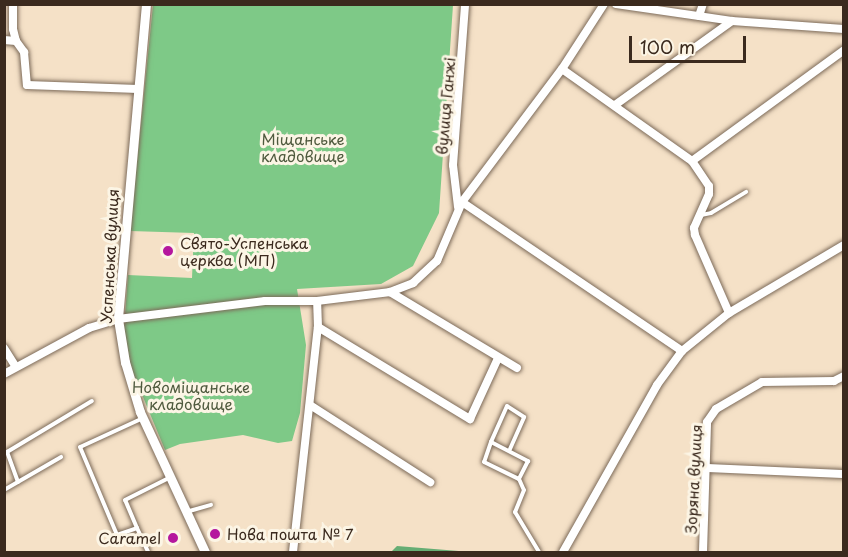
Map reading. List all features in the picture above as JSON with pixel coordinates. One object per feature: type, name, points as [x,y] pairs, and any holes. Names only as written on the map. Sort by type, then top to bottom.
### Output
[{"type":"street","points":[[13,4],[16,41],[24,52],[27,85],[138,89]]},
{"type":"street","name":"Успенська вулиця","points":[[146,4],[118,319],[125,362],[143,419],[205,552]]},
{"type":"street","name":"вулиця Ганжі","points":[[460,205],[453,165],[465,4]]},
{"type":"street","points":[[4,374],[89,328],[118,319],[265,300],[317,301],[390,292],[413,283],[437,261],[460,205],[562,69],[604,4]]},
{"type":"street","points":[[616,4],[732,21],[843,29]]},
{"type":"street","points":[[699,16],[703,4]]},
{"type":"street","points":[[615,105],[732,21]]},
{"type":"street","points":[[4,40],[16,41]]},
{"type":"street","points":[[692,161],[843,50]]},
{"type":"street","points":[[562,69],[692,161],[709,186],[695,235],[729,313]]},
{"type":"street","points":[[460,205],[572,273],[682,351]]},
{"type":"street","points":[[563,552],[657,385],[682,351],[729,313],[843,245]]},
{"type":"street","points":[[390,292],[516,368]]},
{"type":"street","points":[[293,552],[303,436],[310,405],[318,327],[317,301]]},
{"type":"street","points":[[318,327],[470,419],[498,358]]},
{"type":"street","points":[[4,348],[16,367]]},
{"type":"street","name":"Зоряна вулиця","points":[[703,552],[707,422],[716,409],[762,382],[834,381],[843,376]]},
{"type":"street","points":[[310,405],[430,482]]},
{"type":"street","points":[[706,468],[843,474]]},
{"type":"lane","points":[[700,215],[711,213],[746,192]]},
{"type":"lane","points":[[18,482],[7,452],[92,401]]},
{"type":"lane","points":[[510,449],[524,417],[507,406],[484,462],[519,479],[524,490],[514,512],[539,552]]},
{"type":"lane","points":[[137,528],[117,535],[80,447],[143,419]]},
{"type":"lane","points":[[491,442],[510,449],[528,461],[519,479]]},
{"type":"lane","points":[[4,490],[61,457]]},
{"type":"lane","points":[[148,552],[125,500],[172,478]]},
{"type":"lane","points":[[185,512],[211,505]]},
{"type":"green space","name":"Міщанське кладовище","points":[[153,5],[453,5],[439,213],[413,266],[381,284],[297,289],[306,345],[300,413],[292,441],[278,443],[243,435],[180,444],[165,450],[131,368],[124,328],[128,275],[192,278],[194,233],[130,231]]},
{"type":"green space","points":[[397,546],[471,552],[391,552]]},
{"type":"place","name":"Свято-Успенська церква (МП)","points":[[168,251]]},
{"type":"place","name":"Нова пошта № 7","points":[[215,534]]},
{"type":"place","name":"Caramel","points":[[173,538]]},
{"type":"park label","name":"Новоміщанське кладовище","points":[[191,394]]}]
